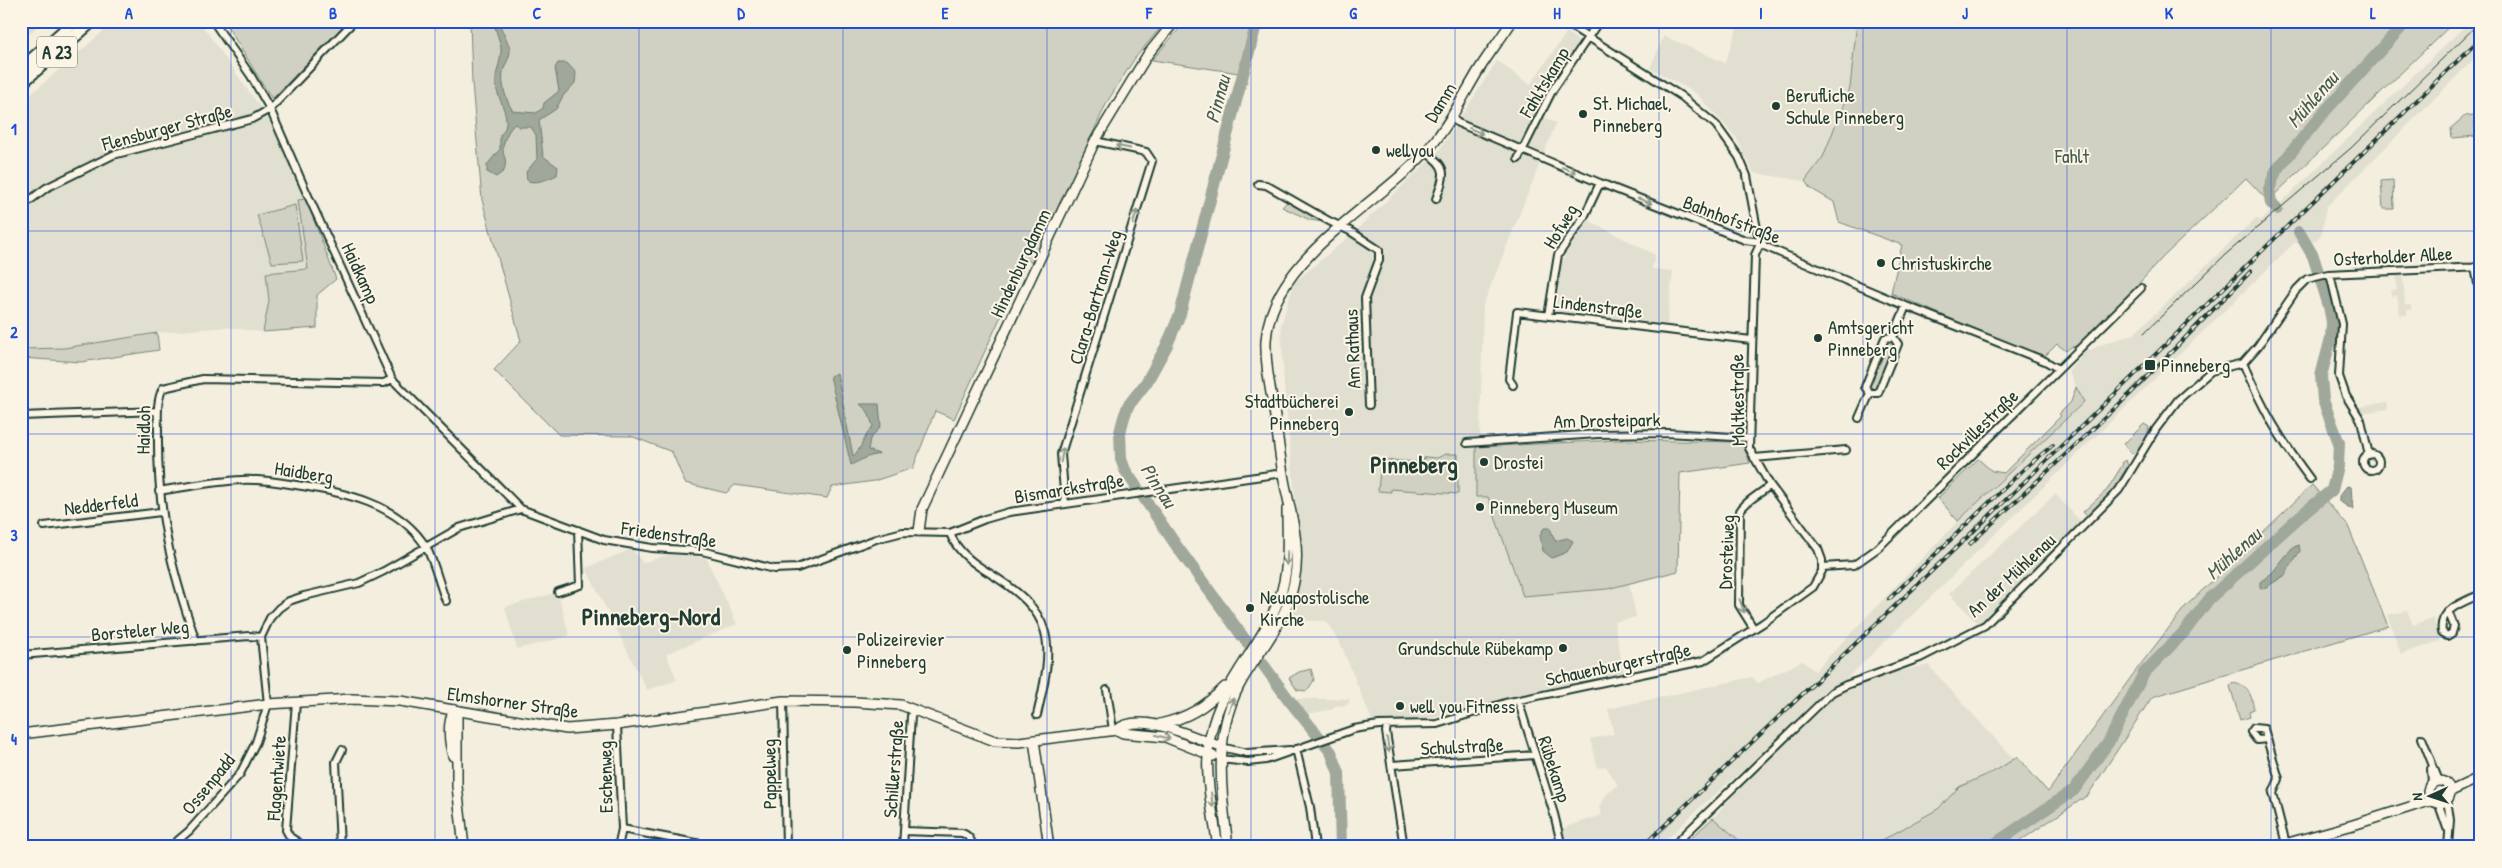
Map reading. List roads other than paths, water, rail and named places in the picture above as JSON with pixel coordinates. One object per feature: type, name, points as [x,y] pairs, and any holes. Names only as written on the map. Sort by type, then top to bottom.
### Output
[{"type":"highway","name":"A 23","points":[[21,69],[75,21]]},
{"type":"highway","name":"A 23","points":[[21,83],[92,21]]},
{"type":"main road","name":"Hindenburgdamm","points":[[919,531],[922,509],[1095,141],[1148,54],[1175,21]]},
{"type":"main road","name":"Damm","points":[[1286,486],[1266,358],[1266,340],[1270,318],[1281,291],[1291,275],[1308,256],[1425,152],[1451,117],[1512,21]]},
{"type":"main road","points":[[1262,642],[1279,600],[1286,566],[1286,486]]},
{"type":"main road","points":[[1218,847],[1208,754],[1209,743],[1218,710],[1230,681],[1247,664],[1284,614],[1294,582],[1297,543],[1286,486]]},
{"type":"main road","points":[[1287,534],[1292,536],[1297,543]]},
{"type":"main road","points":[[1279,600],[1279,606],[1284,614]]},
{"type":"main road","points":[[1228,847],[1220,747],[1231,704],[1247,664]]},
{"type":"main road","name":"Elmshorner Straße","points":[[1156,725],[1193,714],[1209,703],[1230,681]]},
{"type":"main road","name":"Elmshorner Straße","points":[[21,734],[296,702],[383,700],[567,729],[617,725],[783,700],[889,703],[913,709],[994,741],[1034,740],[1115,730],[1123,724],[1156,725],[1220,747]]},
{"type":"main road","points":[[454,710],[457,717],[456,772],[464,847]]},
{"type":"main road","name":"Elmshorner Straße","points":[[1115,730],[1123,734],[1165,737],[1220,759]]},
{"type":"main road","points":[[1034,740],[1049,847]]},
{"type":"main road","points":[[2274,847],[2353,825],[2481,777]]},
{"type":"street","name":"Haidkamp","points":[[213,21],[252,76],[270,109],[304,189],[392,379],[521,509]]},
{"type":"street","name":"Flensburger Straße","points":[[21,207],[46,188],[94,162],[136,147],[252,119],[270,109],[354,21]]},
{"type":"street","points":[[1562,21],[1681,96],[1716,125],[1739,157],[1747,176],[1761,242]]},
{"type":"street","name":"Fahltskamp","points":[[1518,159],[1552,91],[1599,21]]},
{"type":"street","name":"Bahnhofstraße","points":[[1451,117],[1458,123],[1522,151],[1744,240],[1761,242],[1774,252],[2045,361],[2059,369]]},
{"type":"street","name":"Clara-Bartram-Weg","points":[[1065,504],[1061,454],[1152,161],[1146,152],[1095,141]]},
{"type":"street","points":[[1425,152],[1440,162],[1443,168],[1443,182],[1436,199]]},
{"type":"street","name":"Hofweg","points":[[1548,316],[1558,255],[1584,217],[1600,183]]},
{"type":"street","points":[[1258,184],[1266,185],[1341,227]]},
{"type":"street","name":"Am Rathaus","points":[[1341,227],[1376,247],[1380,254],[1365,298],[1369,405]]},
{"type":"street","name":"Moltkestraße","points":[[1761,242],[1755,255],[1749,448],[1770,485],[1816,545],[1821,556],[1822,567]]},
{"type":"street","points":[[2478,267],[2481,301]]},
{"type":"street","name":"Osterholder Allee","points":[[2243,363],[2258,346],[2290,296],[2307,278],[2329,274],[2478,267]]},
{"type":"street","points":[[2329,274],[2342,324],[2339,376],[2346,396],[2360,420],[2369,455]]},
{"type":"street","name":"Rockvillestraße","points":[[1822,567],[1843,567],[1864,560],[2141,288]]},
{"type":"street","points":[[1893,337],[1906,306]]},
{"type":"street","name":"Lindenstraße","points":[[1513,385],[1509,379],[1517,312],[1751,340]]},
{"type":"street","points":[[1870,393],[1878,393],[1898,344],[1893,337]]},
{"type":"street","points":[[1870,393],[1865,387],[1885,338],[1893,337]]},
{"type":"street","points":[[2243,363],[2260,403],[2282,441],[2310,479]]},
{"type":"street","name":"An der Mühlenau","points":[[1672,847],[1832,692],[1920,658],[1985,624],[2119,490],[2156,429],[2178,400],[2211,371],[2243,363]]},
{"type":"street","name":"Haidloh","points":[[196,640],[176,582],[161,512],[158,411],[159,394],[163,388],[203,379],[384,383],[392,379]]},
{"type":"street","points":[[1859,418],[1870,393]]},
{"type":"street","points":[[21,416],[158,411]]},
{"type":"street","name":"Am Drosteipark","points":[[1467,443],[1598,434],[1668,433],[1748,438]]},
{"type":"street","points":[[1754,458],[1846,450]]},
{"type":"street","name":"Bismarckstraße","points":[[950,533],[997,515],[1129,494],[1283,473]]},
{"type":"street","name":"Haidberg","points":[[159,491],[242,480],[268,481],[330,490],[358,497],[386,510],[406,525],[426,548]]},
{"type":"street","name":"Drosteiweg","points":[[1754,629],[1739,605],[1740,511],[1743,505],[1759,496],[1770,485]]},
{"type":"street","points":[[268,704],[261,637],[270,618],[289,601],[359,583],[426,548],[459,528],[521,509]]},
{"type":"street","name":"Friedenstraße","points":[[521,509],[604,540],[652,548],[702,551],[774,569],[797,568],[876,539],[919,531],[950,533]]},
{"type":"street","name":"Nedderfeld","points":[[44,526],[161,512]]},
{"type":"street","points":[[558,592],[580,585],[578,530]]},
{"type":"street","points":[[950,533],[961,552],[973,563],[1017,592],[1036,612],[1044,626],[1048,649],[1037,715]]},
{"type":"street","points":[[426,548],[446,601]]},
{"type":"street","name":"Schauenburgerstraße","points":[[1387,725],[1437,724],[1518,700],[1703,661],[1754,629],[1813,587],[1819,578],[1822,567]]},
{"type":"street","points":[[2448,611],[2481,594]]},
{"type":"street","name":"Borsteler Weg","points":[[21,655],[248,636],[261,637]]},
{"type":"street","points":[[1107,690],[1115,730]]},
{"type":"street","name":"Pappelweg","points":[[783,700],[786,847]]},
{"type":"street","name":"Rübekamp","points":[[1518,700],[1554,814],[1562,847]]},
{"type":"street","name":"Flagentwiete","points":[[296,702],[286,830],[290,837],[305,847]]},
{"type":"street","name":"Ossenpadd","points":[[170,847],[189,831],[240,774],[256,742],[268,704]]},
{"type":"street","name":"Schillerstraße","points":[[904,847],[911,716],[913,709]]},
{"type":"street","name":"Eschenweg","points":[[617,725],[622,829],[618,847]]},
{"type":"street","points":[[1387,725],[1386,732],[1404,847]]},
{"type":"street","name":"Elmshorner Straße","points":[[1220,759],[1248,762],[1266,760],[1328,736],[1366,726],[1387,725]]},
{"type":"street","points":[[2422,738],[2439,792],[2448,832],[2448,847]]},
{"type":"street","points":[[2267,739],[2279,779],[2274,793],[2286,844]]},
{"type":"street","name":"Elmshorner Straße","points":[[1220,747],[1247,753],[1296,749]]},
{"type":"street","points":[[1296,749],[1310,807],[1315,847]]},
{"type":"street","points":[[340,847],[336,762],[342,750]]},
{"type":"street","name":"Schulstraße","points":[[1392,765],[1535,755]]},
{"type":"street","points":[[622,829],[717,847]]},
{"type":"street","name":"Schillerstraße","points":[[904,831],[962,833],[972,843],[972,847]]},
{"type":"waterway","name":"Pinnau","points":[[1257,21],[1180,314],[1167,345],[1146,383],[1128,406],[1120,432],[1121,459],[1125,470],[1178,548],[1289,700],[1331,752],[1339,773],[1341,847]]},
{"type":"waterway","name":"Mühlenau","points":[[2277,209],[2271,203],[2269,189],[2276,171],[2318,119],[2407,21]]},
{"type":"waterway","name":"Mühlenau","points":[[1990,847],[2074,790],[2108,743],[2144,673],[2185,631],[2210,598],[2298,518],[2332,490],[2338,466],[2339,443],[2323,400],[2321,376],[2331,338],[2332,322],[2329,306],[2313,256],[2299,232]]},
{"type":"tram line","points":[[2144,333],[2225,255],[2351,148],[2481,21]]},
{"type":"railway","points":[[1642,847],[1981,524],[2481,38]]},
{"type":"railway","points":[[1970,544],[2130,394],[2251,271]]},
{"type":"railway","points":[[1889,599],[2025,468],[2053,445]]},
{"type":"place","name":"Berufliche Schule Pinneberg","points":[[1776,106]]},
{"type":"place","name":"St. Michael, Pinneberg","points":[[1583,114]]},
{"type":"place","name":"wellyou","points":[[1376,150]]},
{"type":"place","name":"Christuskirche","points":[[1881,263]]},
{"type":"place","name":"Amtsgericht Pinneberg","points":[[1818,338]]},
{"type":"place","name":"Pinneberg","points":[[2150,365]]},
{"type":"place","name":"Stadtbücherei Pinneberg","points":[[1349,412]]},
{"type":"place","name":"Drostei","points":[[1484,462]]},
{"type":"place","name":"Pinneberg Museum","points":[[1480,507]]},
{"type":"place","name":"Neuapostolische Kirche","points":[[1250,608]]},
{"type":"place","name":"Grundschule Rübekamp","points":[[1563,648]]},
{"type":"place","name":"Polizeirevier Pinneberg","points":[[847,650]]},
{"type":"place","name":"well you Fitness","points":[[1400,706]]},
{"type":"district","name":"Pinneberg","points":[[1414,464]]},
{"type":"district","name":"Pinneberg-Nord","points":[[651,616]]},
{"type":"park label","name":"Fahlt","points":[[2072,156]]}]
